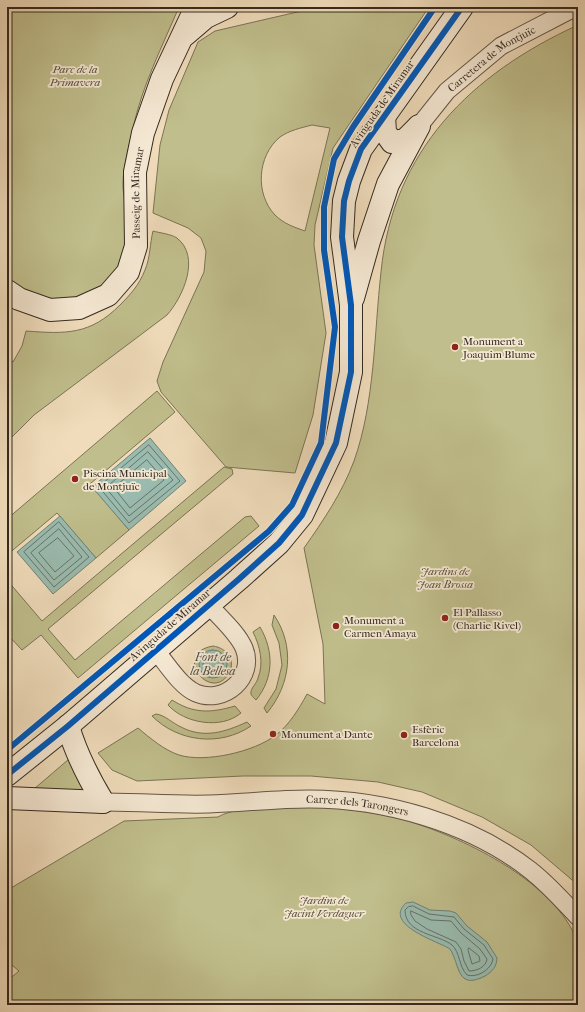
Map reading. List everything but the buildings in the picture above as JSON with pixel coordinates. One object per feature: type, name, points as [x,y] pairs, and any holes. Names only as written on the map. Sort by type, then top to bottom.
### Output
[{"type":"street","points":[[180,40],[196,7]]},
{"type":"street","name":"Passeig de Miramar","points":[[7,291],[19,299],[50,310],[79,308],[108,295],[128,272],[136,246],[135,172],[143,133],[162,79],[180,40],[206,17],[227,7]]},
{"type":"street","name":"Avinguda de Miramar","points":[[7,775],[68,726],[209,605],[283,537],[302,515],[324,472],[336,444],[350,372],[351,305],[342,236],[344,201],[361,149],[462,7]]},
{"type":"street","name":"Carretera de Montjuïc","points":[[419,126],[447,91],[500,46],[576,7]]},
{"type":"street","points":[[384,116],[385,132],[392,142],[404,140],[419,126]]},
{"type":"street","points":[[351,305],[369,241],[388,184],[419,126]]},
{"type":"street","points":[[156,651],[186,686],[196,693],[208,696],[219,695],[230,691],[239,683],[244,672],[246,661],[244,649],[239,639],[209,605]]},
{"type":"street","points":[[68,726],[74,749],[85,772],[103,802]]},
{"type":"street","points":[[7,798],[103,802]]},
{"type":"street","name":"Carrer dels Tarongers","points":[[103,802],[210,804],[309,799],[371,804],[453,826],[493,846],[530,870],[578,917]]},
{"type":"green space","name":"Parc de la Primavera","points":[[7,7],[179,7],[153,67],[142,97],[127,155],[123,176],[124,199],[129,227],[125,252],[113,276],[105,286],[95,294],[84,299],[62,301],[37,297],[22,290],[7,279]]},
{"type":"green space","points":[[319,7],[429,7],[333,148],[315,225],[314,245],[326,333],[313,415],[295,473],[226,467],[161,392],[157,381],[163,362],[204,272],[206,251],[201,238],[188,228],[153,213],[160,145],[169,110],[198,42],[215,31]],"holes":[[[312,125],[330,128],[305,231],[282,221],[275,215],[269,206],[264,197],[262,186],[261,175],[263,164],[272,145],[280,137]]]},
{"type":"green space","name":"Jardins de Joan Brossa","points":[[578,25],[578,885],[531,845],[482,817],[422,792],[378,782],[311,776],[243,776],[137,781],[112,770],[98,753],[138,728],[152,740],[173,753],[190,757],[215,757],[242,751],[267,741],[276,735],[293,716],[307,694],[325,704],[323,644],[304,548],[325,517],[344,484],[354,461],[361,438],[373,368],[381,272],[389,228],[402,189],[420,153],[444,121],[472,93],[504,67],[539,45]]},
{"type":"green space","points":[[153,231],[177,238],[184,246],[188,256],[189,266],[184,288],[173,307],[167,315],[34,415],[10,439],[7,445],[7,357],[13,362],[22,346],[26,331],[65,332],[77,330],[88,327],[109,315],[128,297],[140,280],[148,261]]},
{"type":"green space","name":"Piscina Municipal de Montjuïc","points":[[157,391],[175,412],[90,484],[129,530],[96,558],[57,513],[7,555],[7,519]]},
{"type":"green space","name":"Piscina Municipal de Montjuïc","points":[[224,467],[232,469],[233,474],[48,629],[75,660],[245,517],[251,516],[259,526],[78,678],[41,635],[22,650],[7,634],[7,580],[42,621]]},
{"type":"green space","points":[[274,615],[281,627],[285,639],[287,665],[281,690],[267,713],[264,708],[276,689],[282,665],[279,643],[272,625]]},
{"type":"green space","points":[[260,627],[268,645],[270,664],[266,683],[256,700],[251,693],[260,672],[261,661],[258,643],[253,632]]},
{"type":"green space","points":[[213,646],[218,647],[223,649],[229,656],[231,660],[231,670],[220,682],[212,683],[204,680],[198,673],[195,665],[195,657],[201,650]],"holes":[[[212,650],[220,652],[218,677],[208,677],[204,654]]]},
{"type":"green space","points":[[172,700],[188,708],[203,711],[218,710],[235,706],[241,713],[233,718],[223,721],[213,723],[203,722],[193,720],[175,711],[168,705]]},
{"type":"green space","points":[[156,714],[181,727],[198,733],[214,733],[223,731],[247,722],[251,726],[239,733],[226,737],[200,739],[187,736],[162,725],[152,716]]},
{"type":"green space","points":[[69,759],[86,794],[34,789]]},
{"type":"green space","name":"Jardins de Jacint Verdaguer","points":[[324,807],[389,816],[433,830],[482,852],[507,866],[530,882],[550,900],[566,920],[577,941],[579,962],[578,1005],[7,1005],[7,981],[19,971],[7,961],[7,893],[11,888],[124,821],[218,817],[227,813],[254,808]]},
{"type":"water","points":[[150,438],[186,481],[129,530],[92,487]]},
{"type":"water","points":[[60,516],[96,558],[53,594],[17,552]]},
{"type":"water","name":"Font de la Bellesa","points":[[213,650],[223,654],[227,664],[223,674],[213,678],[203,674],[199,664],[203,654]]},
{"type":"water","points":[[413,902],[430,910],[450,911],[456,913],[467,926],[487,942],[497,958],[496,964],[492,971],[476,980],[464,978],[460,974],[450,949],[415,932],[401,918],[401,911],[406,903]]},
{"type":"cycle path","points":[[7,750],[269,531],[292,505],[321,443],[335,327],[324,250],[324,207],[334,159],[353,127],[435,7]]},
{"type":"cycle path","points":[[7,775],[68,726],[239,579],[279,543],[302,515],[336,443],[351,372],[351,305],[342,237],[344,201],[349,181],[361,149],[462,7]]},
{"type":"place","name":"Monument a Joaquim Blume","points":[[455,347]]},
{"type":"place","name":"Piscina Municipal de Montjuïc","points":[[75,479]]},
{"type":"place","name":"El Pallasso (Charlie Rivel)","points":[[445,618]]},
{"type":"place","name":"Monument a Carmen Amaya","points":[[336,626]]},
{"type":"place","name":"Monument a Dante","points":[[273,734]]},
{"type":"place","name":"Esfèric Barcelona","points":[[404,735]]}]
